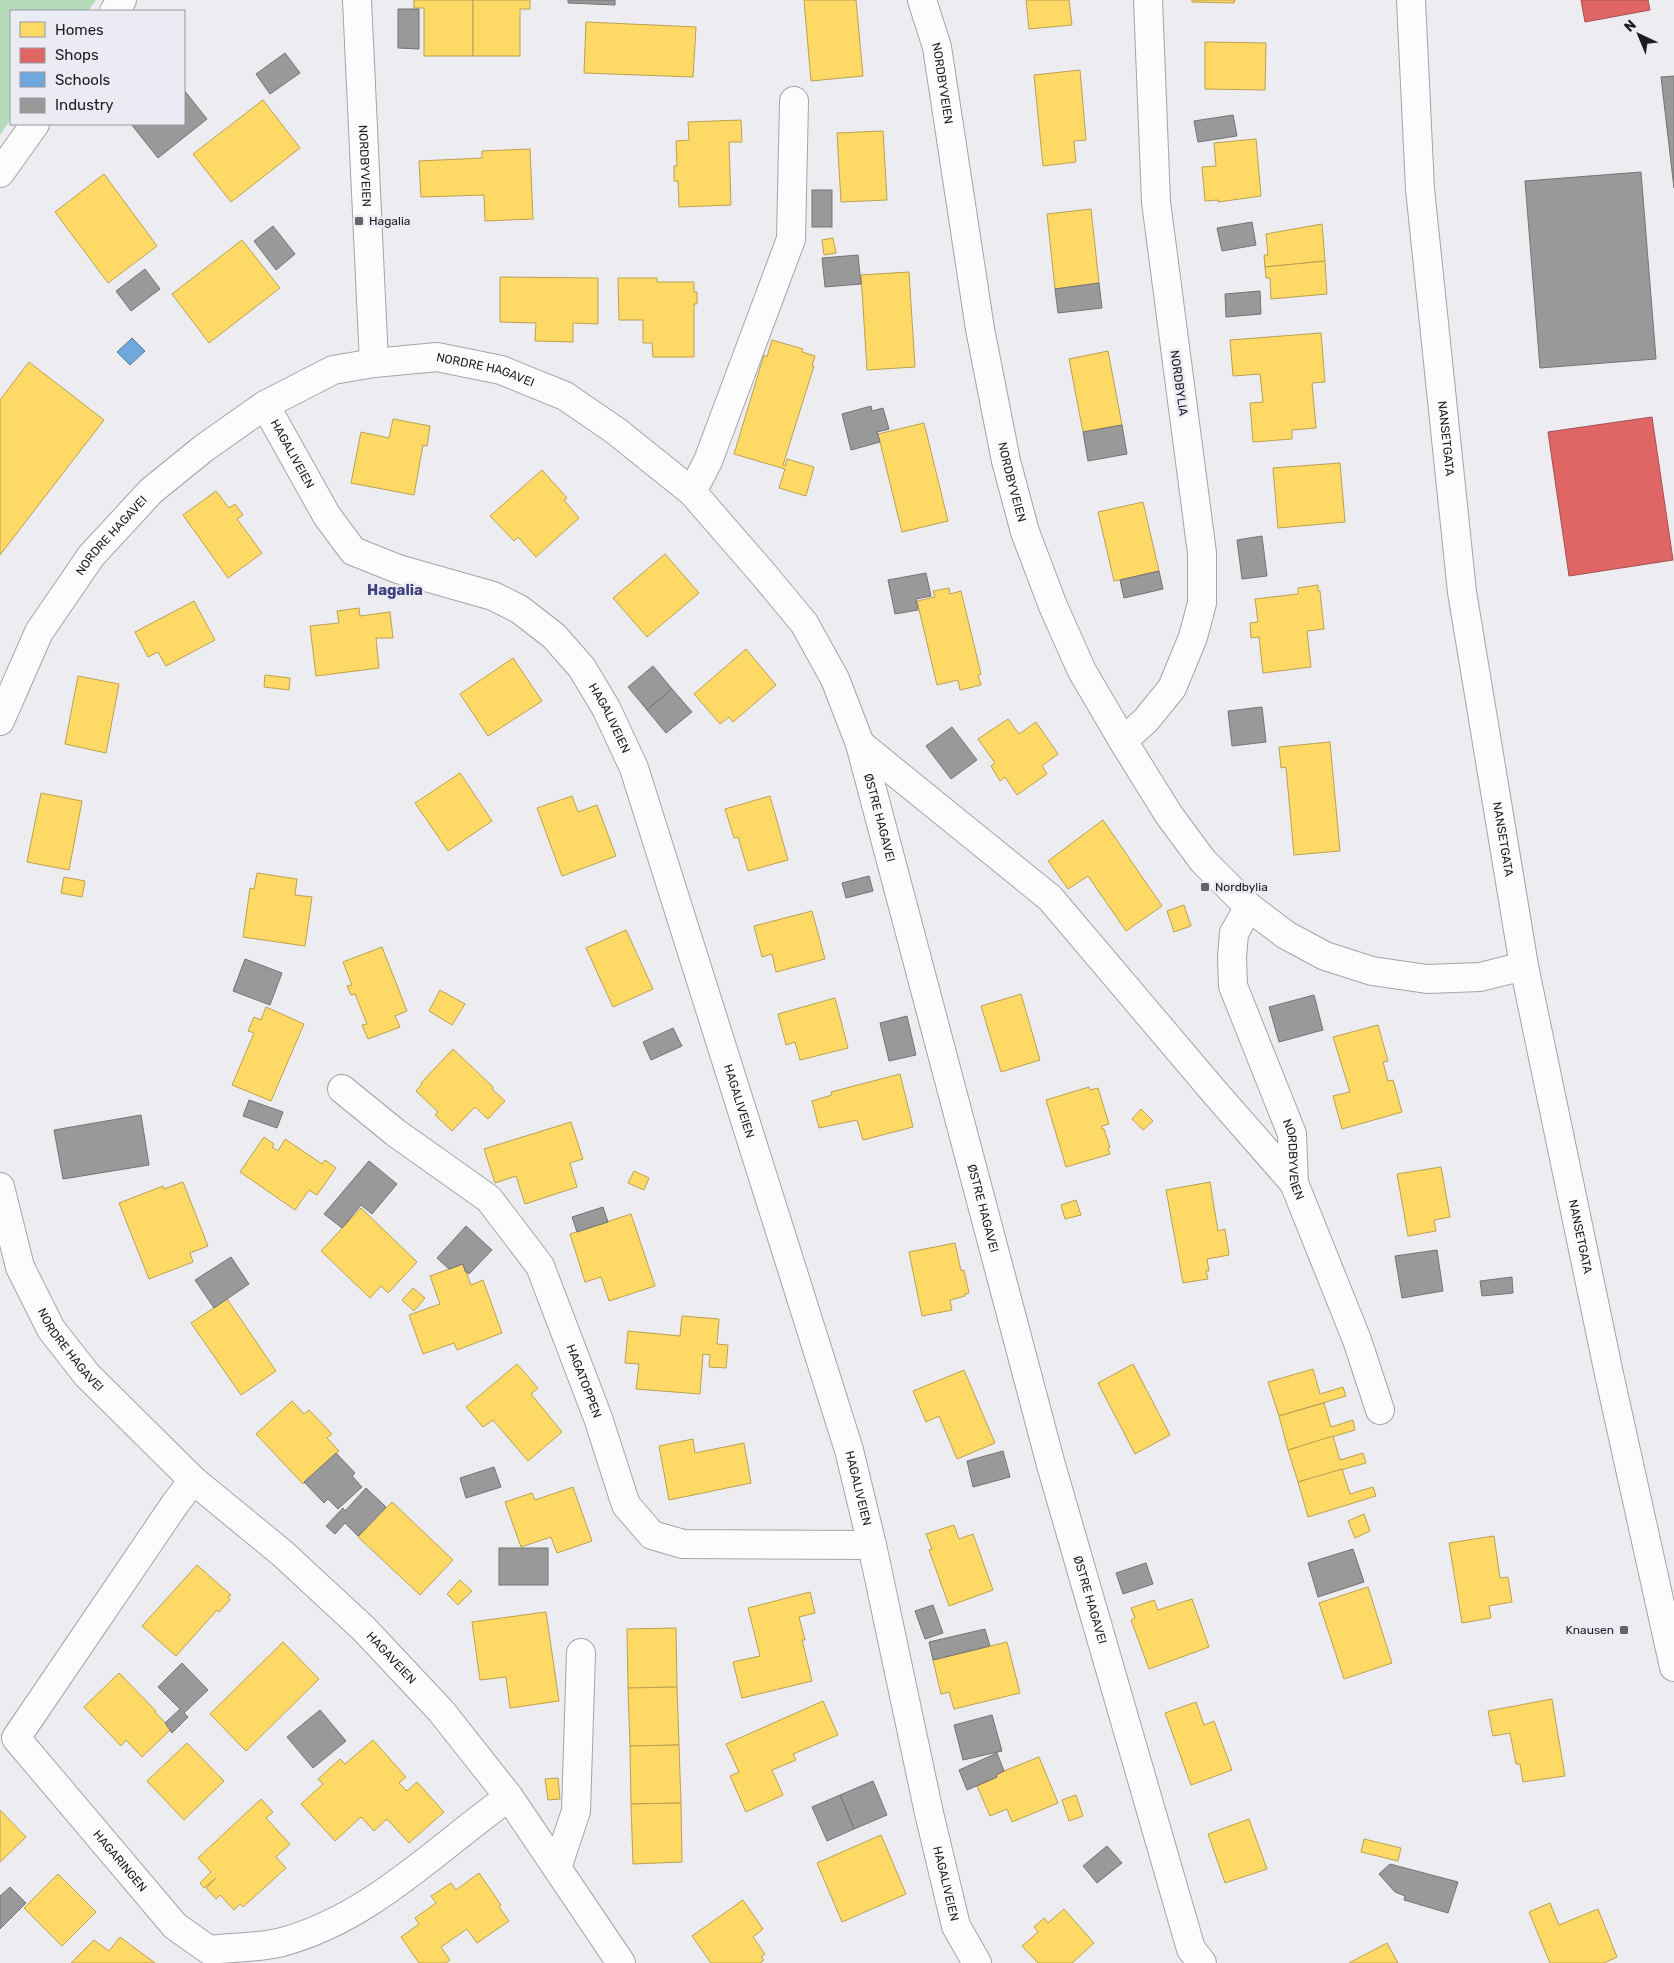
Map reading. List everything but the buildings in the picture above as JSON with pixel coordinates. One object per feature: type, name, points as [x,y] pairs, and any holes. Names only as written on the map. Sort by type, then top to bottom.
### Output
[{"type":"street","name":"NORDBYVEIEN","points":[[357,0],[374,362]]},
{"type":"street","name":"NORDBYVEIEN","points":[[922,0],[937,47],[980,329],[1006,460],[1025,532],[1053,606],[1082,671],[1123,741],[1170,815],[1203,860],[1249,907],[1286,935],[1325,956],[1372,971],[1427,979],[1480,977],[1524,966]]},
{"type":"street","name":"NORDBYLIA","points":[[1123,741],[1146,720],[1172,688],[1193,637],[1202,603],[1202,553],[1156,202],[1148,0]]},
{"type":"street","name":"NANSETGATA","points":[[1411,0],[1420,189],[1462,592],[1524,966],[1609,1374],[1674,1667]]},
{"type":"street","points":[[692,492],[708,461],[791,239],[794,101]]},
{"type":"street","points":[[0,173],[34,125]]},
{"type":"street","name":"NORDRE HAGAVEI","points":[[0,721],[39,632],[91,556],[151,491],[204,448],[265,405],[333,370],[374,362],[437,357],[501,370],[565,396],[616,431],[692,492]]},
{"type":"street","name":"HAGALIVEIEN","points":[[265,405],[327,516],[352,551],[398,569],[493,596],[519,609],[554,636],[582,668],[606,708],[637,777],[849,1450],[872,1545],[929,1813],[956,1926],[977,1963]]},
{"type":"street","name":"ØSTRE HAGAVEI","points":[[692,492],[804,623],[835,679],[860,744],[1051,1465],[1189,1958]]},
{"type":"street","points":[[860,744],[1050,898],[1294,1183]]},
{"type":"street","name":"NORDBYVEIEN","points":[[1249,907],[1234,933],[1232,957],[1233,986],[1292,1134],[1294,1183],[1350,1322],[1380,1410]]},
{"type":"street","name":"HAGATOPPEN","points":[[342,1089],[396,1133],[489,1199],[540,1266],[598,1418],[626,1505],[652,1535],[683,1544],[872,1545]]},
{"type":"street","name":"NORDRE HAGAVEI","points":[[0,1187],[20,1267],[51,1329],[87,1375],[193,1480]]},
{"type":"street","name":"HAGAVEIEN","points":[[193,1480],[282,1553],[364,1630],[441,1711],[510,1797],[621,1963]]},
{"type":"street","name":"HAGARINGEN","points":[[193,1480],[174,1504],[16,1738],[175,1926],[209,1950],[280,1942],[330,1926],[381,1896],[510,1797]]},
{"type":"street","points":[[557,1868],[576,1811],[581,1653]]},
{"type":"green space","points":[[0,0],[96,0],[89,10],[10,10],[10,120],[0,135]]},
{"type":"place","name":"Hagalia","points":[[359,221]]},
{"type":"place","name":"Nordbylia","points":[[1205,887]]},
{"type":"place","name":"Knausen","points":[[1624,1630]]},
{"type":"district","name":"Hagalia","points":[[395,590]]}]
